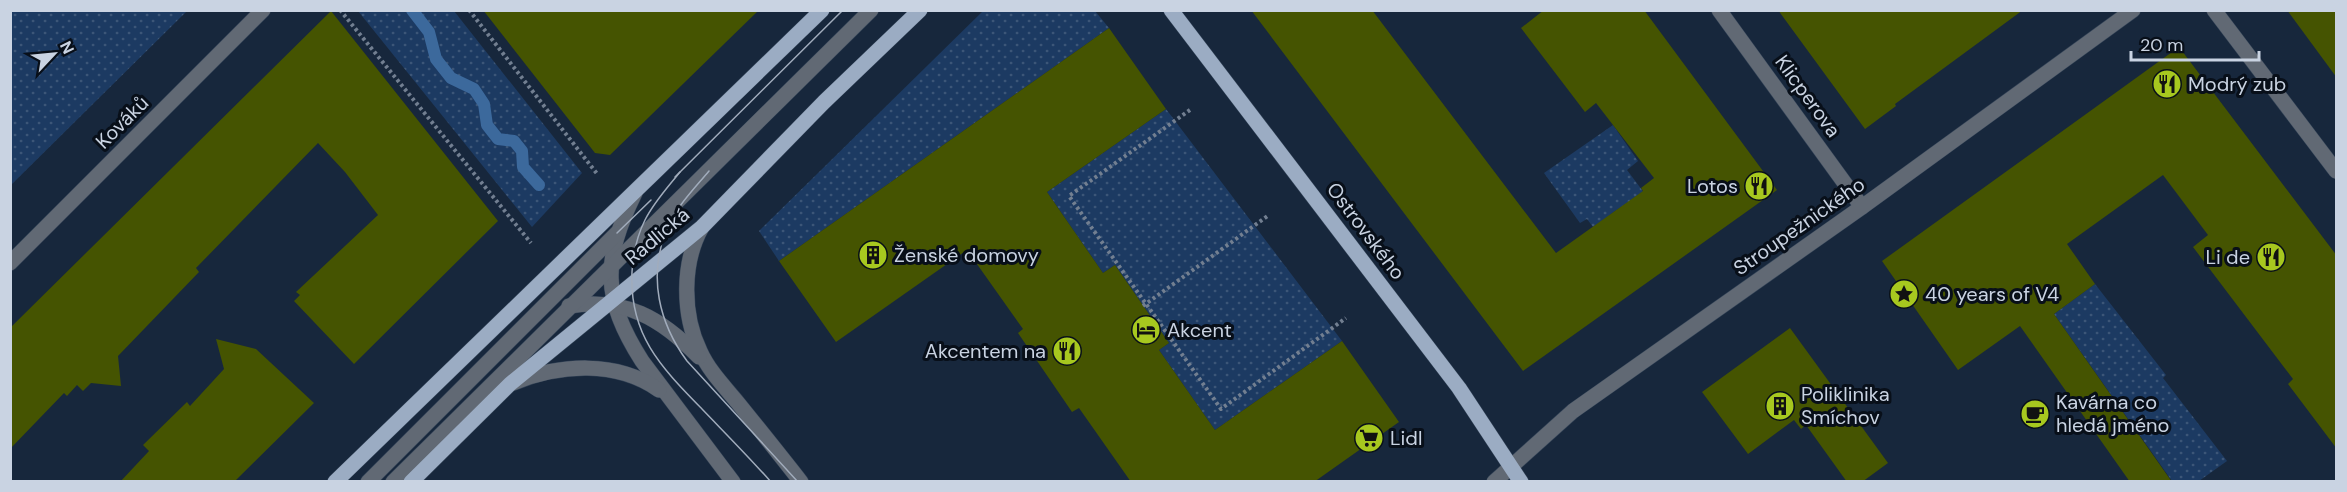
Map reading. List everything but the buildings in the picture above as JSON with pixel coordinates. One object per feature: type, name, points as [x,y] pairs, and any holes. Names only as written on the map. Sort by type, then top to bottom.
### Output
[{"type":"main road","points":[[335,482],[822,10]]},
{"type":"main road","name":"Radlická","points":[[411,482],[510,384],[611,304],[702,226],[824,102],[920,10]]},
{"type":"main road","name":"Ostrovského","points":[[1171,10],[1459,388],[1512,465],[1521,482]]},
{"type":"street","name":"Kováků","points":[[10,263],[263,10]]},
{"type":"street","points":[[393,482],[871,10]]},
{"type":"street","name":"Klicperova","points":[[1719,10],[1862,207]]},
{"type":"street","name":"Stroupežnického","points":[[1494,482],[1573,411],[1862,207],[2133,10]]},
{"type":"street","points":[[2214,10],[2337,171]]},
{"type":"street","points":[[635,191],[618,233],[611,267],[611,304],[632,345],[666,395],[733,482]]},
{"type":"street","points":[[702,226],[690,253],[688,294],[694,336],[708,365]]},
{"type":"street","points":[[368,482],[618,233]]},
{"type":"street","points":[[481,340],[537,312],[573,305],[611,304],[634,310],[657,320],[683,340],[708,365],[801,482]]},
{"type":"street","points":[[510,384],[560,370],[581,367],[606,369],[639,378],[666,395]]},
{"type":"path","points":[[340,10],[531,243]]},
{"type":"path","points":[[469,10],[598,175]]},
{"type":"path","points":[[1190,110],[1069,196],[1221,409],[1346,318]]},
{"type":"path","points":[[1145,305],[1269,215]]},
{"type":"shaded area","points":[[11,10],[187,10],[187,11],[11,185]]},
{"type":"shaded area","points":[[358,11],[454,11],[582,173],[532,227]]},
{"type":"shaded area","points":[[983,11],[1095,11],[1109,28],[779,261],[759,231]]},
{"type":"shaded area","points":[[1166,109],[1342,341],[1215,430],[1159,350],[1169,343],[1115,265],[1103,273],[1047,192]]},
{"type":"shaded area","points":[[1613,125],[1638,161],[1627,170],[1645,194],[1612,214],[1596,231],[1587,219],[1580,223],[1544,173]]},
{"type":"shaded area","points":[[2095,284],[2166,375],[2163,378],[2227,461],[2199,481],[2172,481],[2054,314]]},
{"type":"waterway","points":[[412,10],[429,32],[436,59],[451,78],[474,89],[484,104],[487,125],[498,139],[514,141],[522,151],[523,167],[539,185]]},
{"type":"tram line","points":[[675,177],[843,10]]},
{"type":"tram line","points":[[709,171],[680,207],[666,231],[661,248],[657,282],[663,315],[669,331],[687,361],[798,482]]},
{"type":"tram line","points":[[680,172],[653,207],[638,239],[632,272],[632,294],[636,314],[650,348],[673,379],[771,482]]},
{"type":"tram line","points":[[617,233],[651,200]]},
{"type":"place","name":"Modrý zub","points":[[2167,84]]},
{"type":"place","name":"Lotos","points":[[1759,186]]},
{"type":"place","name":"Ženské domovy","points":[[873,255]]},
{"type":"place","name":"Li de","points":[[2271,257]]},
{"type":"place","name":"40 years of V4","points":[[1904,294]]},
{"type":"place","name":"Akcent","points":[[1146,330]]},
{"type":"place","name":"Akcentem na","points":[[1067,351]]},
{"type":"place","name":"Poliklinika Smíchov","points":[[1780,406]]},
{"type":"place","name":"Kavárna co hledá jméno","points":[[2035,414]]},
{"type":"place","name":"Lidl","points":[[1369,438]]}]
